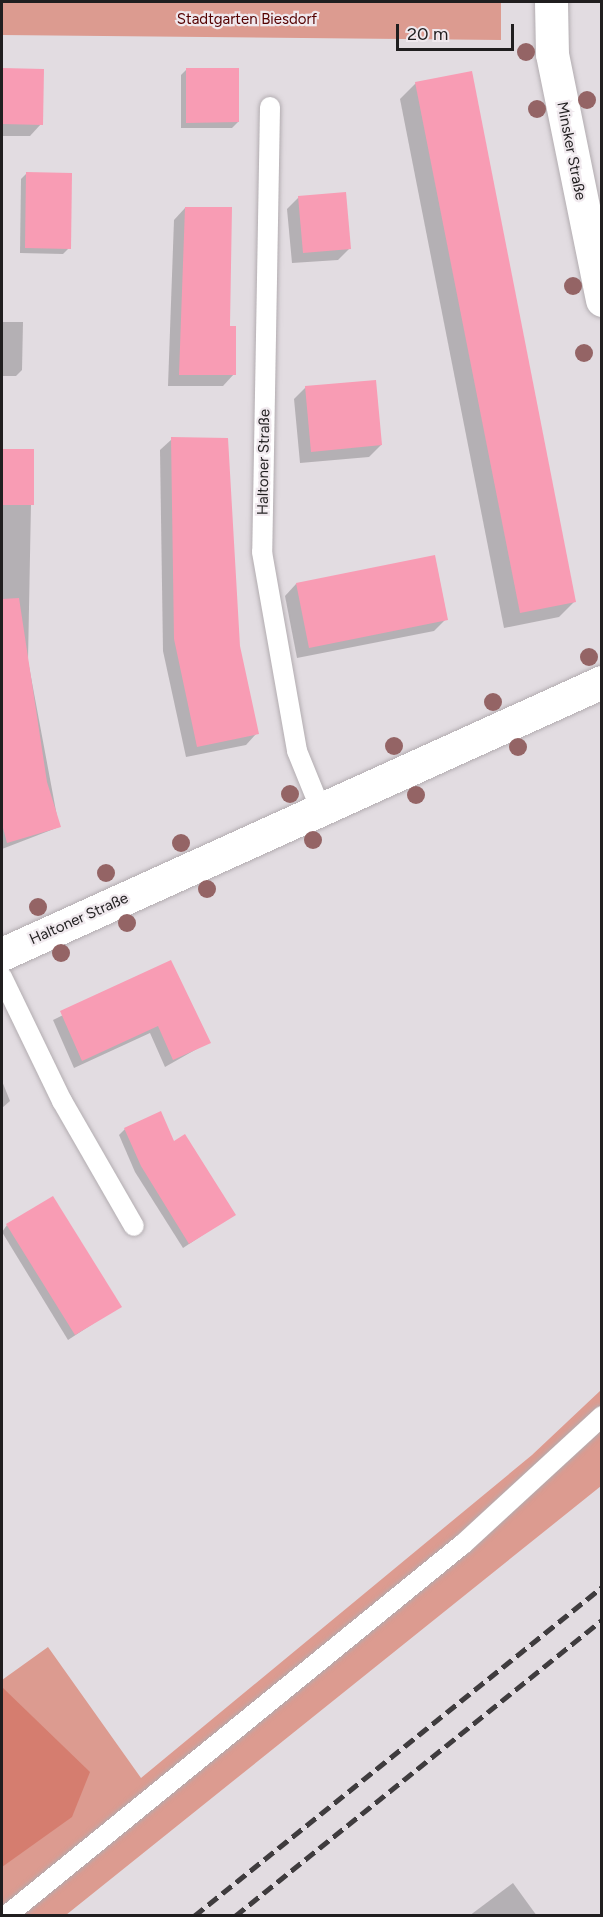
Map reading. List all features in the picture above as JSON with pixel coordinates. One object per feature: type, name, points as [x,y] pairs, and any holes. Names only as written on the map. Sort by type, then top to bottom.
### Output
[{"type":"street","name":"Minsker Straße","points":[[551,2],[552,54],[597,253],[602,300]]},
{"type":"street","name":"Haltoner Straße","points":[[2,954],[602,682]]},
{"type":"lane","name":"Haltoner Straße","points":[[270,107],[262,552],[297,751],[321,810]]},
{"type":"lane","points":[[2,976],[62,1101],[134,1226]]},
{"type":"lane","points":[[6,1916],[463,1544],[602,1416]]},
{"type":"green space","name":"Stadtgarten Biesdorf","points":[[2,2],[501,2],[501,40],[2,35]]},
{"type":"green space","points":[[601,1390],[601,1486],[66,1915],[2,1915],[2,1680],[48,1647],[141,1778],[532,1455]]},
{"type":"shaded area","points":[[2,1687],[90,1772],[72,1817],[2,1867]]},
{"type":"building","points":[[2,68],[44,69],[43,125],[2,124]]},
{"type":"building","points":[[186,68],[239,68],[239,122],[186,123]]},
{"type":"building","points":[[472,71],[576,602],[520,613],[415,82]]},
{"type":"building","points":[[26,172],[72,173],[71,249],[25,248]]},
{"type":"building","points":[[346,192],[351,249],[303,253],[298,196]]},
{"type":"building","points":[[185,207],[232,207],[230,326],[236,326],[236,375],[179,375]]},
{"type":"building","points":[[376,380],[382,445],[311,452],[305,386]]},
{"type":"building","points":[[171,437],[228,438],[240,646],[259,734],[197,747],[174,639]]},
{"type":"building","points":[[2,449],[34,449],[34,505],[2,505]]},
{"type":"building","points":[[435,555],[448,620],[309,648],[296,583]]},
{"type":"building","points":[[19,598],[47,782],[61,827],[7,843],[2,824],[2,599]]},
{"type":"building","points":[[171,960],[211,1043],[173,1060],[158,1026],[82,1061],[60,1011]]},
{"type":"building","points":[[161,1111],[174,1141],[185,1134],[236,1215],[189,1244],[141,1166],[124,1128]]},
{"type":"building","points":[[53,1196],[122,1307],[75,1335],[6,1224]]},
{"type":"railway","points":[[194,1916],[602,1587]]},
{"type":"railway","points":[[235,1916],[602,1620]]}]
